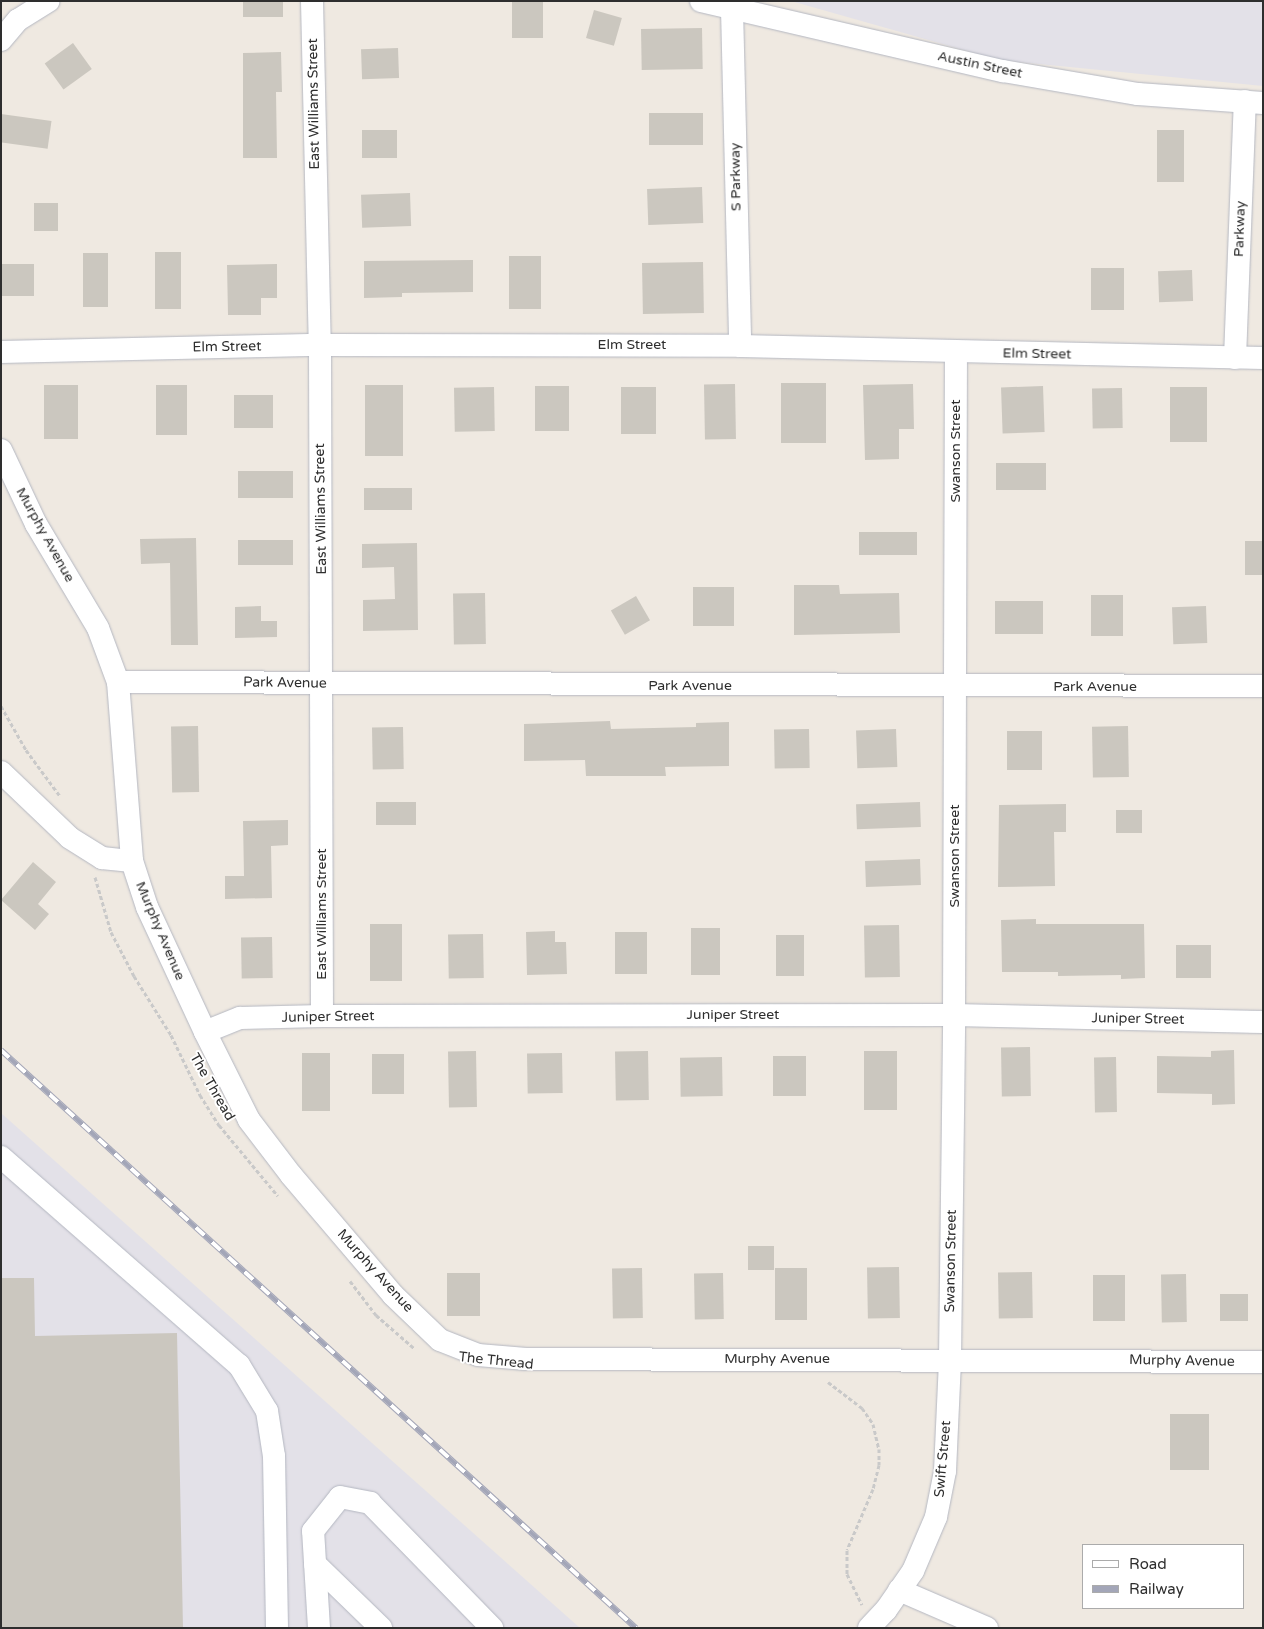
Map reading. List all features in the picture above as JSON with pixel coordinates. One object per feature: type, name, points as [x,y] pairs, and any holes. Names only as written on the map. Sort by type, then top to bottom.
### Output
[{"type":"street","points":[[1,40],[18,20],[49,1]]},
{"type":"street","name":"East Williams Street","points":[[312,1],[320,345],[323,684],[322,1016]]},
{"type":"street","name":"Austin Street","points":[[701,1],[1003,71],[1138,94],[1254,102]]},
{"type":"street","name":"S Parkway","points":[[732,8],[740,346]]},
{"type":"street","name":"Parkway","points":[[1235,358],[1254,102]]},
{"type":"street","name":"Elm Street","points":[[1,352],[320,345],[740,346],[1263,358]]},
{"type":"street","name":"Swanson Street","points":[[950,1360],[956,687],[956,352]]},
{"type":"street","name":"Murphy Avenue","points":[[1,450],[36,524],[98,628],[118,682],[132,861],[147,907],[205,1032],[249,1120],[285,1167],[393,1295],[440,1340],[478,1355],[526,1359],[1263,1362]]},
{"type":"street","name":"Park Avenue","points":[[118,682],[956,687],[1263,686]]},
{"type":"street","points":[[1,772],[70,838],[102,858],[132,861]]},
{"type":"street","name":"Juniper Street","points":[[205,1032],[240,1018],[322,1016],[954,1015],[1263,1022]]},
{"type":"street","points":[[1,1157],[240,1365],[267,1411],[274,1456],[277,1628]]},
{"type":"street","name":"Swift Street","points":[[872,1624],[913,1571],[936,1517],[945,1471],[950,1360]]},
{"type":"street","points":[[319,1628],[314,1531],[340,1498],[370,1503],[492,1628]]},
{"type":"street","points":[[315,1564],[381,1628]]},
{"type":"street","points":[[900,1590],[987,1628]]},
{"type":"path","points":[[1,706],[26,750],[65,803]]},
{"type":"path","name":"The Thread","points":[[88,849],[111,932],[134,976],[171,1035],[200,1095],[219,1125],[280,1198]]},
{"type":"path","points":[[348,1279],[376,1315],[419,1352]]},
{"type":"path","points":[[824,1380],[862,1408],[873,1424],[879,1449],[879,1465],[873,1489],[847,1550],[847,1574],[856,1598],[872,1624]]},
{"type":"shaded area","points":[[791,1],[1263,1],[1263,86],[999,60]]},
{"type":"shaded area","points":[[1,1113],[580,1628],[1,1628]]},
{"type":"building","points":[[243,1],[283,1],[283,17],[243,17]]},
{"type":"building","points":[[512,1],[543,1],[543,38],[512,38]]},
{"type":"building","points":[[594,10],[622,18],[614,46],[586,38]]},
{"type":"building","points":[[702,28],[703,69],[642,70],[641,29]]},
{"type":"building","points":[[73,43],[92,69],[63,89],[45,64]]},
{"type":"building","points":[[398,48],[399,78],[362,79],[361,49]]},
{"type":"building","points":[[281,52],[282,92],[276,92],[277,158],[243,158],[243,53]]},
{"type":"building","points":[[649,113],[703,113],[703,145],[649,145]]},
{"type":"building","points":[[1,114],[52,121],[48,149],[1,142]]},
{"type":"building","points":[[362,130],[397,130],[397,158],[362,158]]},
{"type":"building","points":[[1157,130],[1184,130],[1184,182],[1157,182]]},
{"type":"building","points":[[702,187],[703,223],[648,225],[647,189]]},
{"type":"building","points":[[410,193],[411,226],[362,228],[361,195]]},
{"type":"building","points":[[34,203],[58,203],[58,231],[34,231]]},
{"type":"building","points":[[155,252],[181,252],[181,309],[155,309]]},
{"type":"building","points":[[83,253],[108,253],[108,307],[83,307]]},
{"type":"building","points":[[509,256],[541,256],[541,309],[509,309]]},
{"type":"building","points":[[473,260],[473,292],[402,293],[402,297],[364,298],[364,261]]},
{"type":"building","points":[[703,262],[704,313],[643,314],[642,263]]},
{"type":"building","points":[[1,264],[34,264],[34,296],[1,296]]},
{"type":"building","points":[[277,264],[277,298],[261,298],[261,315],[228,315],[227,265]]},
{"type":"building","points":[[1091,268],[1124,268],[1124,310],[1091,310]]},
{"type":"building","points":[[1192,270],[1193,301],[1159,302],[1158,271]]},
{"type":"building","points":[[781,383],[826,383],[826,443],[781,443]]},
{"type":"building","points":[[735,384],[736,439],[705,440],[704,385]]},
{"type":"building","points":[[913,384],[914,429],[899,429],[899,459],[865,460],[863,385]]},
{"type":"building","points":[[44,385],[78,385],[78,439],[44,439]]},
{"type":"building","points":[[156,385],[187,385],[187,435],[156,435]]},
{"type":"building","points":[[365,385],[403,385],[403,456],[365,456]]},
{"type":"building","points":[[535,386],[569,386],[569,431],[535,431]]},
{"type":"building","points":[[1043,386],[1045,432],[1003,433],[1001,387]]},
{"type":"building","points":[[494,387],[495,431],[455,432],[454,388]]},
{"type":"building","points":[[621,387],[656,387],[656,434],[621,434]]},
{"type":"building","points":[[1170,387],[1207,387],[1207,442],[1170,442]]},
{"type":"building","points":[[1122,388],[1123,428],[1093,429],[1092,389]]},
{"type":"building","points":[[234,395],[273,395],[273,428],[234,428]]},
{"type":"building","points":[[996,463],[1046,463],[1046,490],[996,490]]},
{"type":"building","points":[[238,471],[293,471],[293,498],[238,498]]},
{"type":"building","points":[[364,488],[412,488],[412,510],[364,510]]},
{"type":"building","points":[[859,532],[917,532],[917,555],[859,555]]},
{"type":"building","points":[[196,538],[198,645],[171,645],[170,563],[141,564],[140,539]]},
{"type":"building","points":[[238,540],[293,540],[293,565],[238,565]]},
{"type":"building","points":[[1245,541],[1263,541],[1263,575],[1245,575]]},
{"type":"building","points":[[417,543],[418,630],[363,631],[363,600],[395,599],[394,567],[362,568],[362,544]]},
{"type":"building","points":[[794,585],[839,585],[840,594],[899,593],[900,633],[794,635]]},
{"type":"building","points":[[693,587],[734,587],[734,626],[693,626]]},
{"type":"building","points":[[485,593],[486,644],[454,645],[453,594]]},
{"type":"building","points":[[1091,595],[1123,595],[1123,636],[1091,636]]},
{"type":"building","points":[[636,596],[650,620],[625,635],[611,610]]},
{"type":"building","points":[[995,601],[1043,601],[1043,634],[995,634]]},
{"type":"building","points":[[261,606],[261,621],[277,621],[277,637],[235,638],[235,607]]},
{"type":"building","points":[[1206,606],[1207,643],[1173,644],[1172,607]]},
{"type":"building","points":[[610,721],[611,729],[696,727],[696,723],[729,722],[729,766],[665,767],[666,776],[586,776],[585,760],[524,761],[524,724]]},
{"type":"building","points":[[171,726],[198,726],[199,792],[172,792]]},
{"type":"building","points":[[1128,726],[1129,777],[1093,778],[1092,727]]},
{"type":"building","points":[[403,727],[404,769],[373,770],[372,728]]},
{"type":"building","points":[[809,729],[810,768],[775,769],[774,730]]},
{"type":"building","points":[[896,729],[897,767],[857,768],[856,730]]},
{"type":"building","points":[[1007,731],[1042,731],[1042,770],[1007,770]]},
{"type":"building","points":[[376,802],[416,802],[416,825],[376,825]]},
{"type":"building","points":[[920,802],[921,827],[857,829],[856,804]]},
{"type":"building","points":[[1066,804],[1066,832],[1054,832],[1055,886],[998,887],[999,805]]},
{"type":"building","points":[[1116,810],[1142,810],[1142,833],[1116,833]]},
{"type":"building","points":[[288,820],[288,845],[271,846],[272,898],[225,899],[225,876],[244,876],[243,821]]},
{"type":"building","points":[[920,859],[921,885],[866,887],[865,861]]},
{"type":"building","points":[[33,862],[56,882],[38,904],[49,914],[35,930],[1,900]]},
{"type":"building","points":[[1036,919],[1036,924],[1144,924],[1145,978],[1121,979],[1121,975],[1058,976],[1058,972],[1002,972],[1001,920]]},
{"type":"building","points":[[370,924],[402,924],[402,981],[370,981]]},
{"type":"building","points":[[899,925],[900,977],[865,978],[864,926]]},
{"type":"building","points":[[691,928],[720,928],[720,975],[691,975]]},
{"type":"building","points":[[555,931],[555,942],[566,942],[567,974],[527,975],[526,932]]},
{"type":"building","points":[[615,932],[647,932],[647,974],[615,974]]},
{"type":"building","points":[[483,934],[484,978],[449,979],[448,935]]},
{"type":"building","points":[[776,935],[804,935],[804,976],[776,976]]},
{"type":"building","points":[[272,937],[273,978],[242,979],[241,938]]},
{"type":"building","points":[[1176,945],[1211,945],[1211,978],[1176,978]]},
{"type":"building","points":[[1030,1047],[1031,1096],[1002,1096],[1001,1048]]},
{"type":"building","points":[[1234,1050],[1235,1104],[1212,1105],[1212,1094],[1157,1093],[1157,1056],[1211,1057],[1211,1051]]},
{"type":"building","points":[[448,1051],[476,1051],[477,1107],[449,1107]]},
{"type":"building","points":[[648,1051],[649,1100],[616,1101],[615,1052]]},
{"type":"building","points":[[864,1051],[897,1051],[897,1110],[864,1110]]},
{"type":"building","points":[[302,1053],[330,1053],[330,1111],[302,1111]]},
{"type":"building","points":[[562,1053],[563,1093],[528,1094],[527,1054]]},
{"type":"building","points":[[372,1054],[404,1054],[404,1094],[372,1094]]},
{"type":"building","points":[[773,1056],[806,1056],[806,1096],[773,1096]]},
{"type":"building","points":[[722,1057],[723,1096],[681,1097],[680,1058]]},
{"type":"building","points":[[1094,1057],[1116,1057],[1117,1112],[1095,1112]]},
{"type":"building","points":[[748,1246],[774,1246],[774,1270],[748,1270]]},
{"type":"building","points":[[899,1267],[900,1318],[868,1319],[867,1268]]},
{"type":"building","points":[[642,1268],[643,1318],[613,1319],[612,1269]]},
{"type":"building","points":[[775,1268],[807,1268],[807,1320],[775,1320]]},
{"type":"building","points":[[1032,1272],[1033,1318],[999,1319],[998,1273]]},
{"type":"building","points":[[447,1273],[480,1273],[480,1316],[447,1316]]},
{"type":"building","points":[[723,1273],[724,1319],[695,1319],[694,1274]]},
{"type":"building","points":[[1161,1274],[1186,1274],[1187,1322],[1162,1322]]},
{"type":"building","points":[[1093,1275],[1125,1275],[1125,1321],[1093,1321]]},
{"type":"building","points":[[1,1278],[34,1278],[35,1336],[177,1333],[183,1628],[1,1628]]},
{"type":"building","points":[[1220,1294],[1248,1294],[1248,1321],[1220,1321]]},
{"type":"building","points":[[1170,1414],[1209,1414],[1209,1470],[1170,1470]]},
{"type":"railway","points":[[1,1050],[636,1628]]}]
